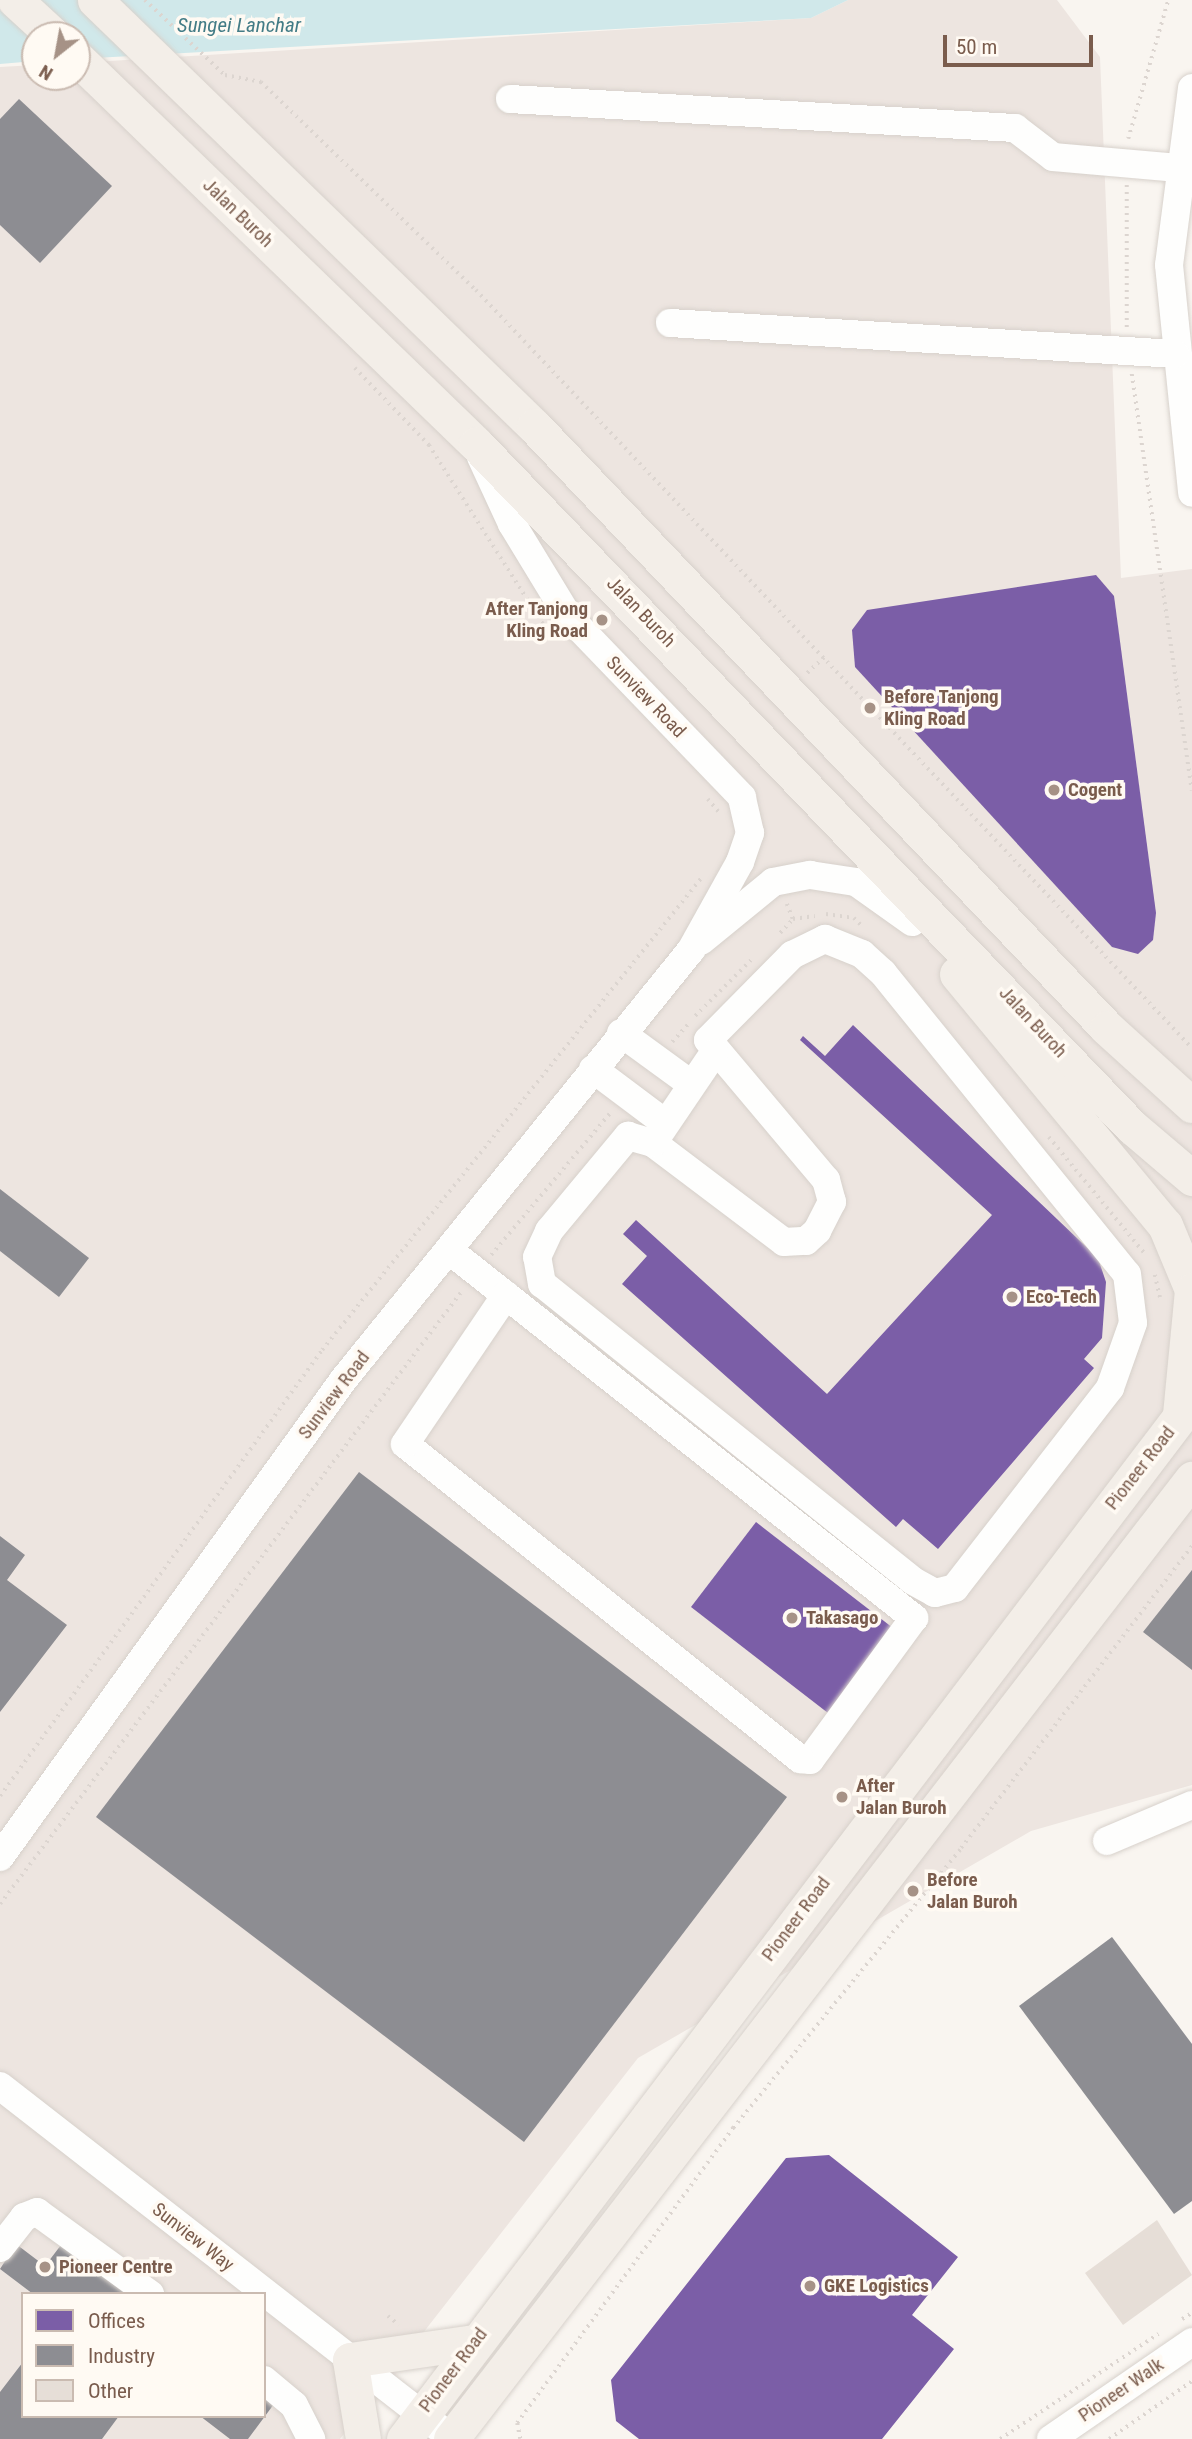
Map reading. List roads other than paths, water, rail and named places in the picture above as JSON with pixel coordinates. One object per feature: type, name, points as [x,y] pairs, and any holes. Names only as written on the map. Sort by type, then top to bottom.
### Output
[{"type":"main road","points":[[15,0],[38,21]]},
{"type":"main road","points":[[94,0],[534,426],[1107,1028],[1192,1105]]},
{"type":"main road","name":"Jalan Buroh","points":[[91,72],[476,444],[817,795],[1132,1127],[1192,1178]]},
{"type":"main road","points":[[817,795],[912,922],[1124,1168],[1165,1225],[1192,1290],[1186,1408]]},
{"type":"main road","name":"Pioneer Road","points":[[412,2426],[1186,1408]]},
{"type":"main road","name":"Pioneer Road","points":[[451,2439],[1192,1479]]},
{"type":"main road","points":[[363,2439],[350,2360],[474,2342]]},
{"type":"street","points":[[1192,88],[1179,168],[1169,265],[1175,354],[1192,493]]},
{"type":"street","points":[[510,99],[1015,128],[1053,157],[1179,168]]},
{"type":"street","points":[[670,323],[1175,354]]},
{"type":"street","name":"Sunview Road","points":[[476,444],[512,524],[568,616],[742,797],[750,833],[743,852],[691,950]]},
{"type":"street","name":"Sunview Road","points":[[0,1857],[344,1379],[450,1251],[621,1033],[691,950],[773,883],[810,875],[856,882],[912,922]]},
{"type":"street","points":[[593,1069],[626,1094],[659,1133],[784,1242],[806,1241],[826,1218],[832,1192],[826,1180],[714,1053],[708,1036],[792,955],[825,939],[862,954],[1127,1274],[1133,1323],[1110,1388],[955,1588],[935,1593],[912,1580],[542,1284],[537,1257],[549,1231],[628,1136],[659,1133]]},
{"type":"street","points":[[621,1033],[654,1061],[691,1084]]},
{"type":"street","points":[[659,1133],[714,1053]]},
{"type":"street","points":[[450,1251],[914,1618],[810,1760],[800,1759],[405,1444],[506,1296]]},
{"type":"street","points":[[1107,1841],[1192,1805]]},
{"type":"street","name":"Sunview Way","points":[[0,2086],[263,2292]]},
{"type":"street","points":[[0,2248],[24,2217],[37,2212],[147,2292]]},
{"type":"street","name":"Sunview Way","points":[[266,2294],[350,2360],[412,2426]]},
{"type":"street","name":"Pioneer Walk","points":[[1051,2439],[1192,2342]]},
{"type":"street","points":[[266,2382],[294,2405],[311,2439]]},
{"type":"street","points":[[412,2426],[451,2439]]},
{"type":"water","name":"Sungei Lanchar","points":[[0,0],[848,0],[811,18],[91,58],[91,21],[21,21],[21,62],[0,64]]},
{"type":"place","name":"After Tanjong Kling Road","points":[[602,620]]},
{"type":"place","name":"Before Tanjong Kling Road","points":[[870,708]]},
{"type":"place","name":"Cogent","points":[[1054,790]]},
{"type":"place","name":"Eco-Tech","points":[[1012,1297]]},
{"type":"place","name":"Takasago","points":[[792,1618]]},
{"type":"place","name":"After Jalan Buroh","points":[[842,1797]]},
{"type":"place","name":"Before Jalan Buroh","points":[[913,1891]]},
{"type":"place","name":"Pioneer Centre","points":[[45,2267]]},
{"type":"place","name":"GKE Logistics","points":[[810,2286]]}]
